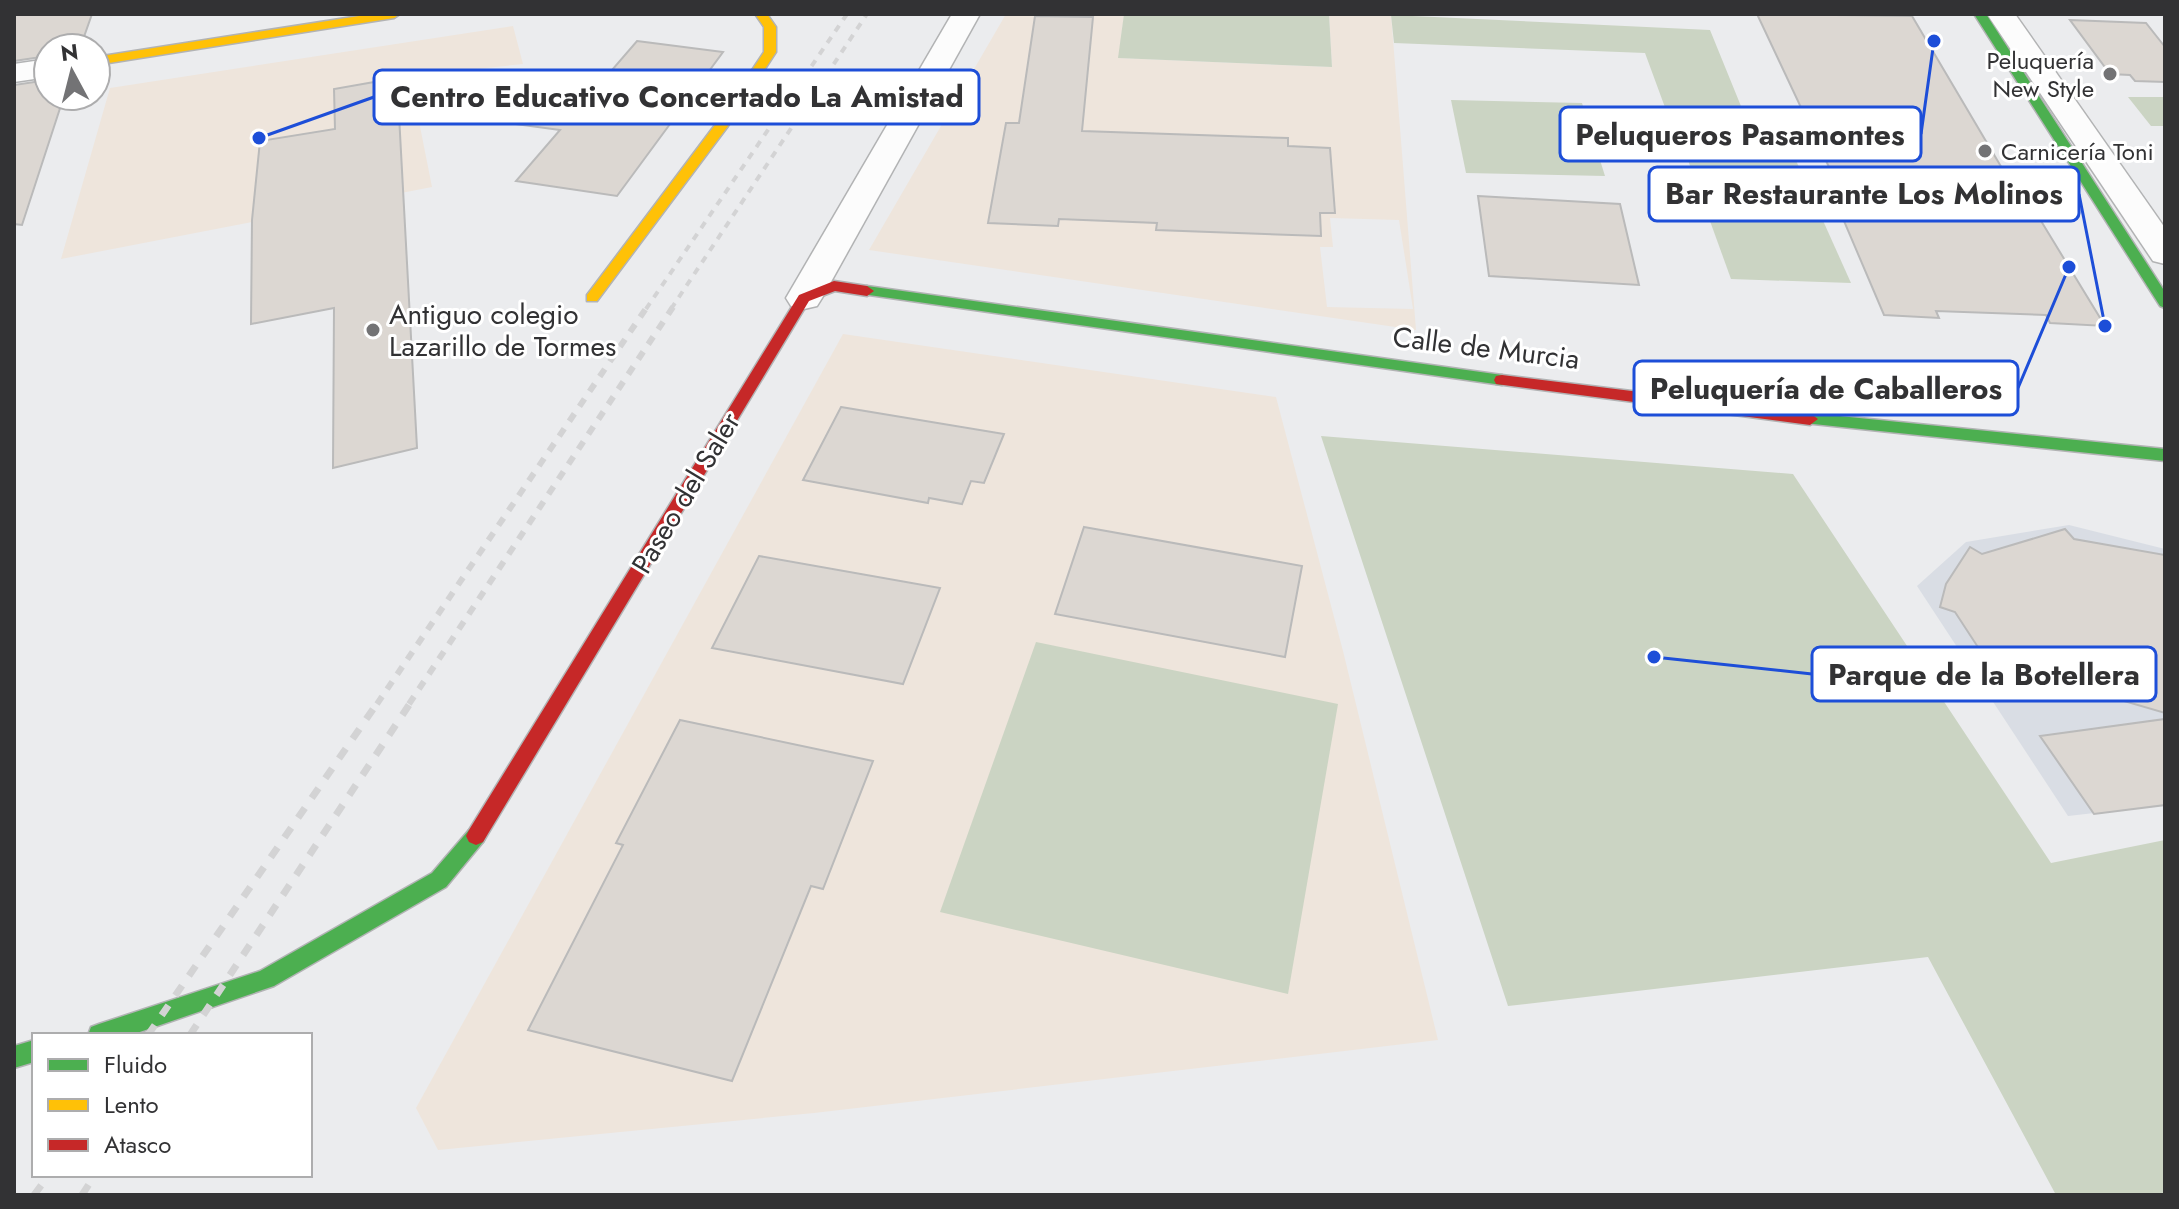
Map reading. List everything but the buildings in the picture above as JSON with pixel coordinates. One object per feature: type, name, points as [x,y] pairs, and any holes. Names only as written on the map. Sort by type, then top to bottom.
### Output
[{"type":"street","points":[[112,58],[394,14]]},
{"type":"street","points":[[592,298],[723,123],[770,52],[770,27],[761,14]]},
{"type":"street","name":"Paseo del Saler","points":[[105,1033],[266,979],[439,880],[482,829],[804,298],[966,14]]},
{"type":"street","points":[[1980,14],[2165,303]]},
{"type":"street","points":[[2001,14],[2165,253]]},
{"type":"street","name":"Calle de Murcia","points":[[804,298],[834,286],[869,289],[1288,352],[1808,419],[2165,455]]},
{"type":"shaded area","points":[[1006,14],[1124,14],[1119,58],[1332,67],[1329,14],[1391,14],[1416,330],[869,250]],"holes":[[[1036,16],[1093,18],[1085,99]],[[1006,123],[1070,125],[988,223]],[[1137,133],[1287,138],[1288,146],[1330,148],[1335,213],[1320,213],[1321,236],[1157,230]],[[1330,218],[1399,220],[1413,309],[1327,307],[1320,247],[1333,247]]]},
{"type":"shaded area","points":[[513,26],[523,64],[410,76],[432,187],[61,259],[103,112],[112,112],[112,88]]},
{"type":"shaded area","points":[[843,334],[1276,397],[1343,651],[1438,1040],[814,1113],[438,1150],[416,1108]]},
{"type":"shaded area","points":[[2069,525],[2165,549],[2165,805],[2068,816],[1917,586],[1966,542]]},
{"type":"green space","points":[[1124,14],[1329,14],[1332,67],[1118,58]]},
{"type":"green space","points":[[1391,15],[1710,30],[1756,143],[1677,140],[1645,53],[1394,43]]},
{"type":"green space","points":[[2128,97],[2165,97],[2165,126],[2151,126]]},
{"type":"green space","points":[[1451,100],[1582,103],[1605,176],[1466,173]]},
{"type":"green space","points":[[1685,152],[1794,156],[1851,283],[1731,279]]},
{"type":"green space","points":[[1321,436],[1793,474],[2051,863],[2165,840],[2165,1195],[2056,1195],[1928,957],[1508,1006]]},
{"type":"green space","points":[[1036,642],[1338,704],[1288,994],[940,912]]},
{"type":"railway","points":[[646,309],[847,14]]},
{"type":"railway","points":[[671,309],[867,14]]},
{"type":"railway","points":[[377,704],[647,307]]},
{"type":"railway","points":[[409,704],[673,307]]},
{"type":"railway","points":[[149,1033],[378,702]]},
{"type":"railway","points":[[191,1033],[411,702]]},
{"type":"railway","points":[[34,1195],[48,1177]]},
{"type":"railway","points":[[82,1195],[94,1177]]},
{"type":"traffic: fast","points":[[1980,14],[2165,303]]},
{"type":"traffic: fast","points":[[867,291],[1502,380]]},
{"type":"traffic: fast","points":[[1810,419],[2165,455]]},
{"type":"traffic: fast","points":[[105,1033],[266,979],[439,880],[476,836]]},
{"type":"traffic: fast","points":[[14,1057],[32,1052]]},
{"type":"traffic: slow","points":[[112,58],[394,14]]},
{"type":"traffic: slow","points":[[592,298],[723,123],[770,52],[770,27],[761,14]]},
{"type":"traffic: jam","points":[[476,836],[804,298],[834,286],[867,291]]},
{"type":"traffic: jam","points":[[1502,380],[1810,419]]},
{"type":"place","name":"Peluqueros Pasamontes","points":[[1934,41]]},
{"type":"place","name":"Peluquería New Style","points":[[2110,74]]},
{"type":"place","name":"Centro Educativo Concertado La Amistad","points":[[259,138]]},
{"type":"place","name":"Carnicería Toni","points":[[1985,151]]},
{"type":"place","name":"Peluquería de Caballeros","points":[[2069,267]]},
{"type":"place","name":"Bar Restaurante Los Molinos","points":[[2105,326]]},
{"type":"place","name":"Antiguo colegio Lazarillo de Tormes","points":[[373,330]]},
{"type":"place","name":"Parque de la Botellera","points":[[1654,657]]}]
